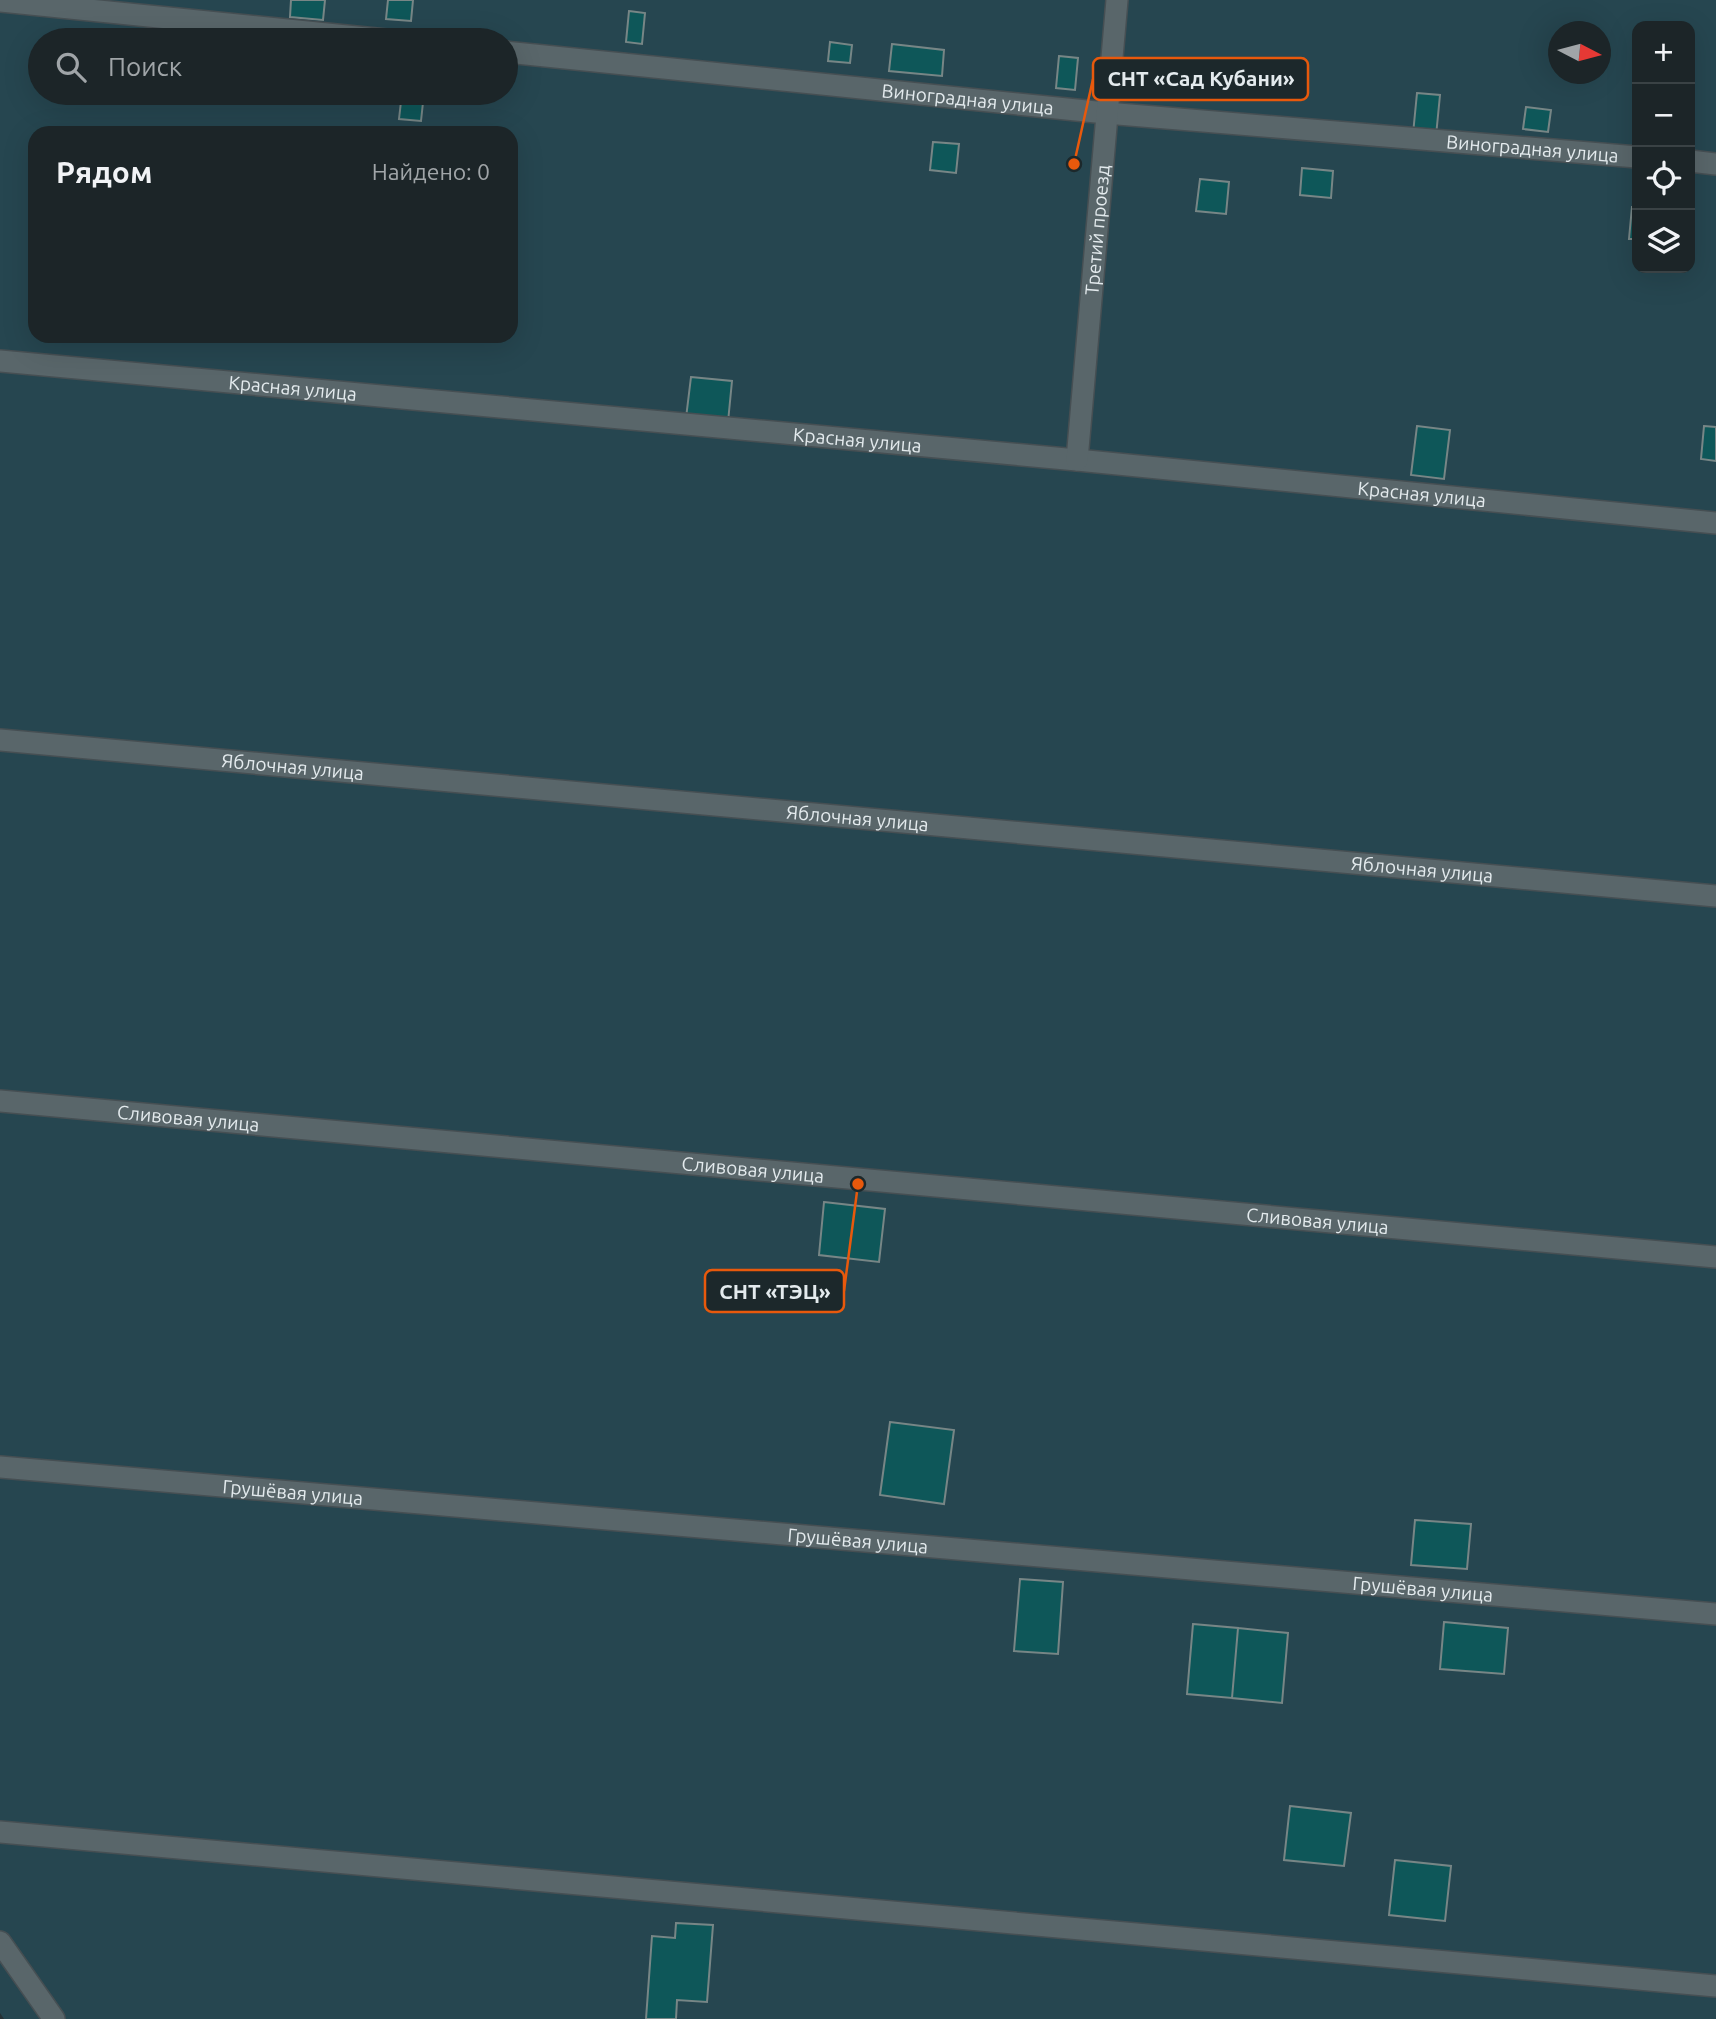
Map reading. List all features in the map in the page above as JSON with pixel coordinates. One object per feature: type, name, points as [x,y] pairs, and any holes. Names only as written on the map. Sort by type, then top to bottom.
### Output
[{"type":"street","name":"Третий проезд","points":[[1077,460],[1117,0]]},
{"type":"street","points":[[0,1],[267,28]]},
{"type":"street","name":"Виноградная улица","points":[[518,53],[1106,113],[1632,157]]},
{"type":"street","points":[[1695,162],[1716,164]]},
{"type":"street","name":"Красная улица","points":[[0,361],[1077,460],[1716,523]]},
{"type":"street","name":"Яблочная улица","points":[[0,740],[1716,897]]},
{"type":"street","name":"Сливовая улица","points":[[0,1101],[1716,1257]]},
{"type":"street","name":"Грушёвая улица","points":[[0,1466],[1716,1614]]},
{"type":"street","points":[[0,1832],[1716,1986]]},
{"type":"street","points":[[0,1942],[54,2019]]},
{"type":"shaded area","points":[[0,0],[1716,0],[1716,2019],[4,2019],[0,2013]]},
{"type":"building","points":[[291,0],[325,0],[323,20],[290,17]]},
{"type":"building","points":[[388,0],[413,0],[411,21],[386,19]]},
{"type":"building","points":[[629,11],[645,13],[642,44],[626,42]]},
{"type":"building","points":[[830,42],[852,45],[850,63],[828,61]]},
{"type":"building","points":[[892,44],[944,50],[942,76],[889,71]]},
{"type":"building","points":[[1059,56],[1078,58],[1075,90],[1056,88]]},
{"type":"building","points":[[1417,93],[1440,95],[1436,136],[1413,134]]},
{"type":"building","points":[[401,105],[423,105],[421,121],[399,119]]},
{"type":"building","points":[[1526,107],[1551,110],[1548,132],[1523,129]]},
{"type":"building","points":[[933,142],[959,144],[956,173],[930,170]]},
{"type":"building","points":[[1302,168],[1333,171],[1331,198],[1300,195]]},
{"type":"building","points":[[1200,179],[1229,182],[1226,214],[1196,211]]},
{"type":"building","points":[[1632,207],[1632,239],[1629,239]]},
{"type":"building","points":[[691,377],[732,381],[728,422],[686,418]]},
{"type":"building","points":[[1417,426],[1450,430],[1444,479],[1411,475]]},
{"type":"building","points":[[1704,426],[1716,427],[1716,461],[1701,459]]},
{"type":"building","points":[[824,1202],[885,1209],[879,1262],[819,1255]]},
{"type":"building","points":[[890,1422],[954,1430],[944,1504],[880,1495]]},
{"type":"building","points":[[1415,1520],[1471,1524],[1467,1569],[1411,1565]]},
{"type":"building","points":[[1020,1579],[1063,1582],[1058,1654],[1014,1651]]},
{"type":"building","points":[[1444,1622],[1508,1628],[1504,1674],[1440,1669]]},
{"type":"building","points":[[1193,1624],[1238,1628],[1232,1698],[1187,1694]]},
{"type":"building","points":[[1238,1628],[1288,1633],[1282,1703],[1232,1698]]},
{"type":"building","points":[[1290,1806],[1351,1813],[1344,1866],[1284,1860]]},
{"type":"building","points":[[1395,1860],[1451,1866],[1445,1921],[1389,1915]]},
{"type":"building","points":[[676,1923],[713,1925],[707,2002],[677,2000],[676,2019],[646,2019],[652,1936],[675,1938]]},
{"type":"place","name":"СНТ «Сад Кубани»","points":[[1074,164]]},
{"type":"place","name":"СНТ «ТЭЦ»","points":[[858,1184]]}]
